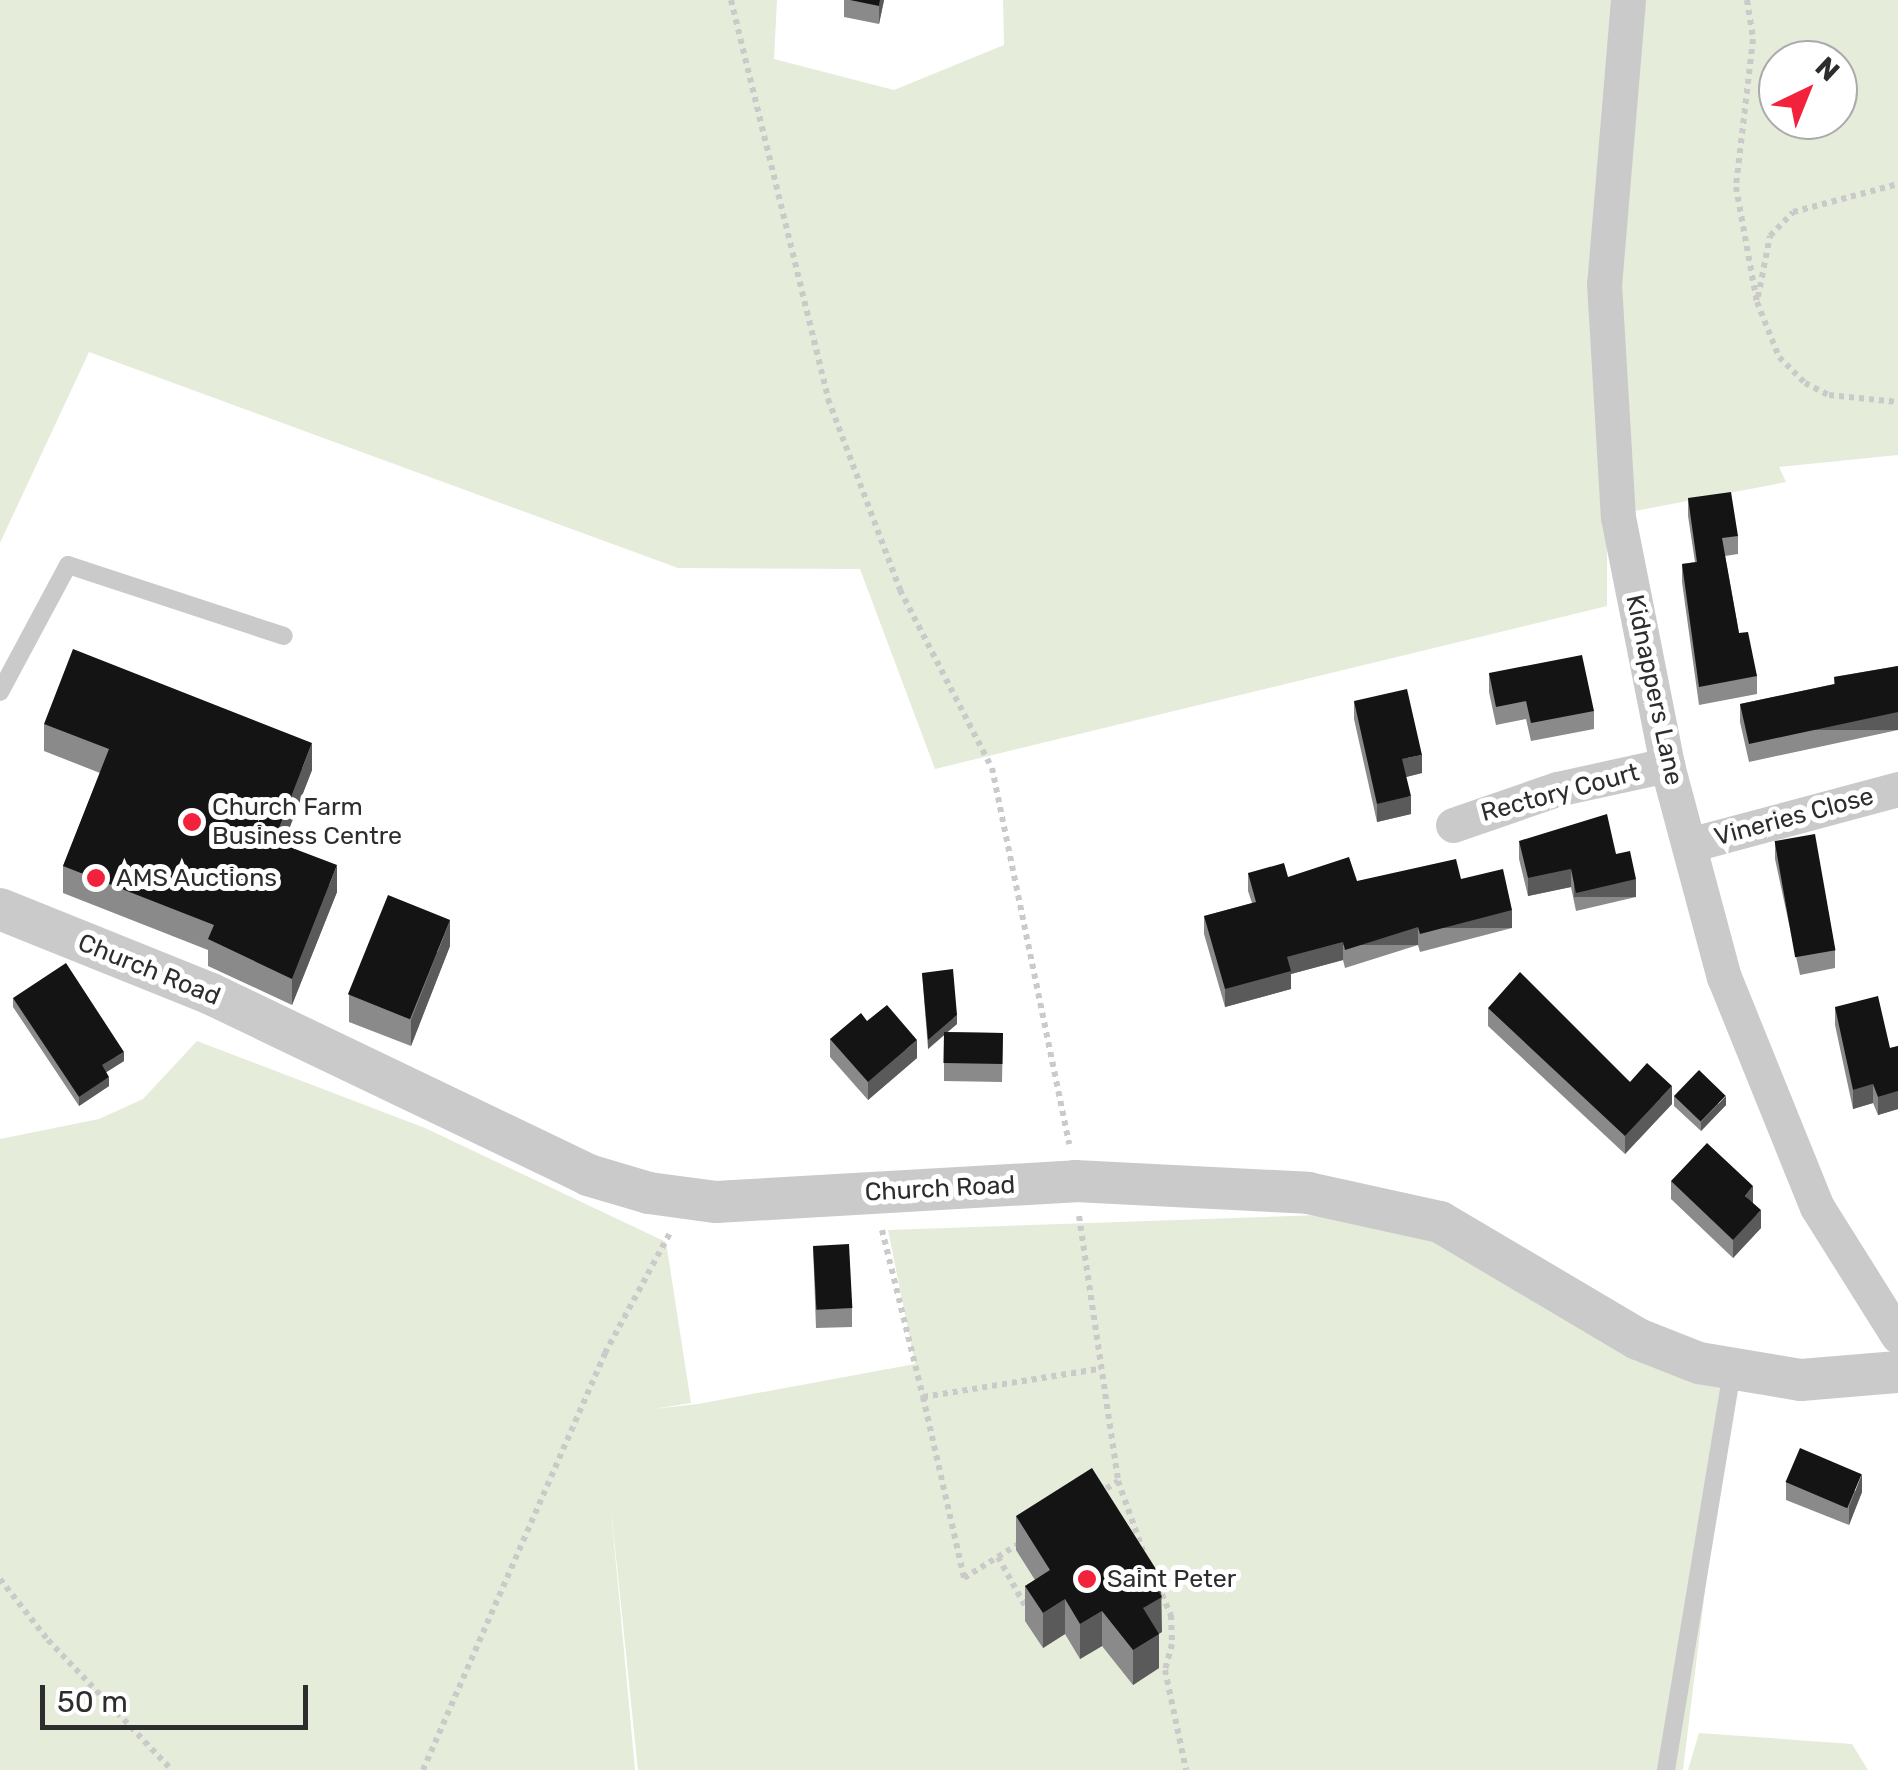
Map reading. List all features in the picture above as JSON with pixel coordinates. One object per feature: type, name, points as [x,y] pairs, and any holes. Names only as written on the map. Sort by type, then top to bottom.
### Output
[{"type":"street","name":"Kidnappers Lane","points":[[1628,0],[1604,283],[1618,517],[1668,764],[1724,978],[1818,1207],[1898,1336]]},
{"type":"street","name":"Rectory Court","points":[[1453,824],[1557,789],[1668,764]]},
{"type":"street","name":"Vineries Close","points":[[1689,845],[1898,789]]},
{"type":"street","name":"Church Road","points":[[0,908],[228,1002],[588,1176],[688,1198],[1075,1181],[1308,1194],[1408,1212],[1470,1236],[1638,1339],[1732,1372],[1801,1380],[1898,1372]]},
{"type":"lane","points":[[0,692],[68,566],[284,636]]},
{"type":"lane","points":[[1666,1770],[1732,1372]]},
{"type":"path","points":[[732,0],[828,399],[900,590],[992,768],[1075,1181],[1097,1369],[1118,1481],[1171,1614],[1172,1644],[1164,1670],[1186,1770]]},
{"type":"path","points":[[1746,0],[1753,39],[1736,187],[1757,302],[1779,356],[1804,383],[1828,395],[1898,402]]},
{"type":"path","points":[[1757,302],[1770,236],[1793,212],[1898,184]]},
{"type":"path","points":[[873,1192],[964,1578],[1028,1538]]},
{"type":"path","points":[[423,1770],[604,1353],[688,1198]]},
{"type":"path","points":[[923,1398],[1097,1369]]},
{"type":"path","points":[[1088,1500],[1118,1481]]},
{"type":"path","points":[[998,1557],[1029,1612]]},
{"type":"path","points":[[0,1579],[48,1640],[172,1770]]},
{"type":"green space","points":[[0,0],[777,0],[774,59],[894,90],[1004,45],[1003,0],[1898,0],[1898,455],[1779,467],[1786,482],[1635,511],[1607,495],[1607,606],[935,769],[860,569],[678,568],[89,352],[0,543]]},
{"type":"green space","points":[[197,1041],[425,1128],[666,1242],[691,1403],[653,1409],[698,1404],[915,1364],[888,1230],[1408,1212],[1732,1372],[1683,1770],[638,1770],[610,1499],[635,1770],[0,1770],[0,1139],[99,1119],[143,1099]]},
{"type":"green space","points":[[1699,1733],[1852,1744],[1868,1770],[1688,1770]]},
{"type":"building","points":[[850,0],[880,0],[879,6]]},
{"type":"building","points":[[1731,492],[1738,536],[1722,538],[1739,633],[1748,632],[1757,676],[1699,687],[1682,564],[1697,562],[1688,498]]},
{"type":"building","name":"Church Farm Business Centre","points":[[73,649],[312,743],[274,841],[337,865],[292,979],[208,939],[214,925],[63,866],[109,749],[44,724]]},
{"type":"building","points":[[1582,655],[1594,711],[1531,723],[1526,701],[1496,707],[1489,673]]},
{"type":"building","points":[[1898,666],[1898,712],[1749,744],[1740,704],[1835,684],[1834,677]]},
{"type":"building","points":[[1407,689],[1422,755],[1402,759],[1411,796],[1377,804],[1354,701]]},
{"type":"building","points":[[1607,814],[1616,854],[1630,851],[1636,879],[1576,893],[1571,869],[1528,878],[1519,841]]},
{"type":"building","points":[[1815,834],[1835,950],[1795,957],[1775,841]]},
{"type":"building","points":[[1349,857],[1357,881],[1456,859],[1461,879],[1503,869],[1512,910],[1420,934],[1418,927],[1345,950],[1343,942],[1287,957],[1291,971],[1225,989],[1204,916],[1256,902],[1248,873],[1284,863],[1288,877]]},
{"type":"building","points":[[388,895],[450,920],[410,1019],[348,994]]},
{"type":"building","points":[[66,963],[124,1052],[102,1065],[109,1077],[79,1097],[13,998]]},
{"type":"building","points":[[953,969],[957,1015],[928,1040],[922,973]]},
{"type":"building","points":[[1520,972],[1630,1082],[1647,1063],[1672,1086],[1625,1136],[1488,1008]]},
{"type":"building","points":[[1878,996],[1890,1048],[1898,1046],[1898,1091],[1878,1097],[1873,1084],[1853,1090],[1835,1007]]},
{"type":"building","points":[[887,1005],[917,1040],[868,1082],[830,1039],[861,1013],[867,1021]]},
{"type":"building","points":[[944,1032],[1003,1033],[1002,1064],[943,1063]]},
{"type":"building","points":[[1699,1070],[1726,1096],[1701,1122],[1674,1096]]},
{"type":"building","points":[[1707,1143],[1753,1186],[1745,1196],[1761,1210],[1733,1240],[1671,1181]]},
{"type":"building","points":[[849,1244],[852,1308],[816,1310],[813,1246]]},
{"type":"building","points":[[1800,1448],[1862,1474],[1847,1508],[1786,1482]]},
{"type":"building","name":"Saint Peter","points":[[1092,1468],[1161,1577],[1153,1582],[1162,1597],[1143,1608],[1159,1634],[1133,1650],[1102,1611],[1080,1624],[1065,1599],[1043,1613],[1025,1586],[1050,1570],[1016,1516]]},
{"type":"place","name":"Church Farm Business Centre","points":[[192,822]]},
{"type":"place","name":"AMS Auctions","points":[[96,878]]},
{"type":"place","name":"Saint Peter","points":[[1087,1579]]}]
